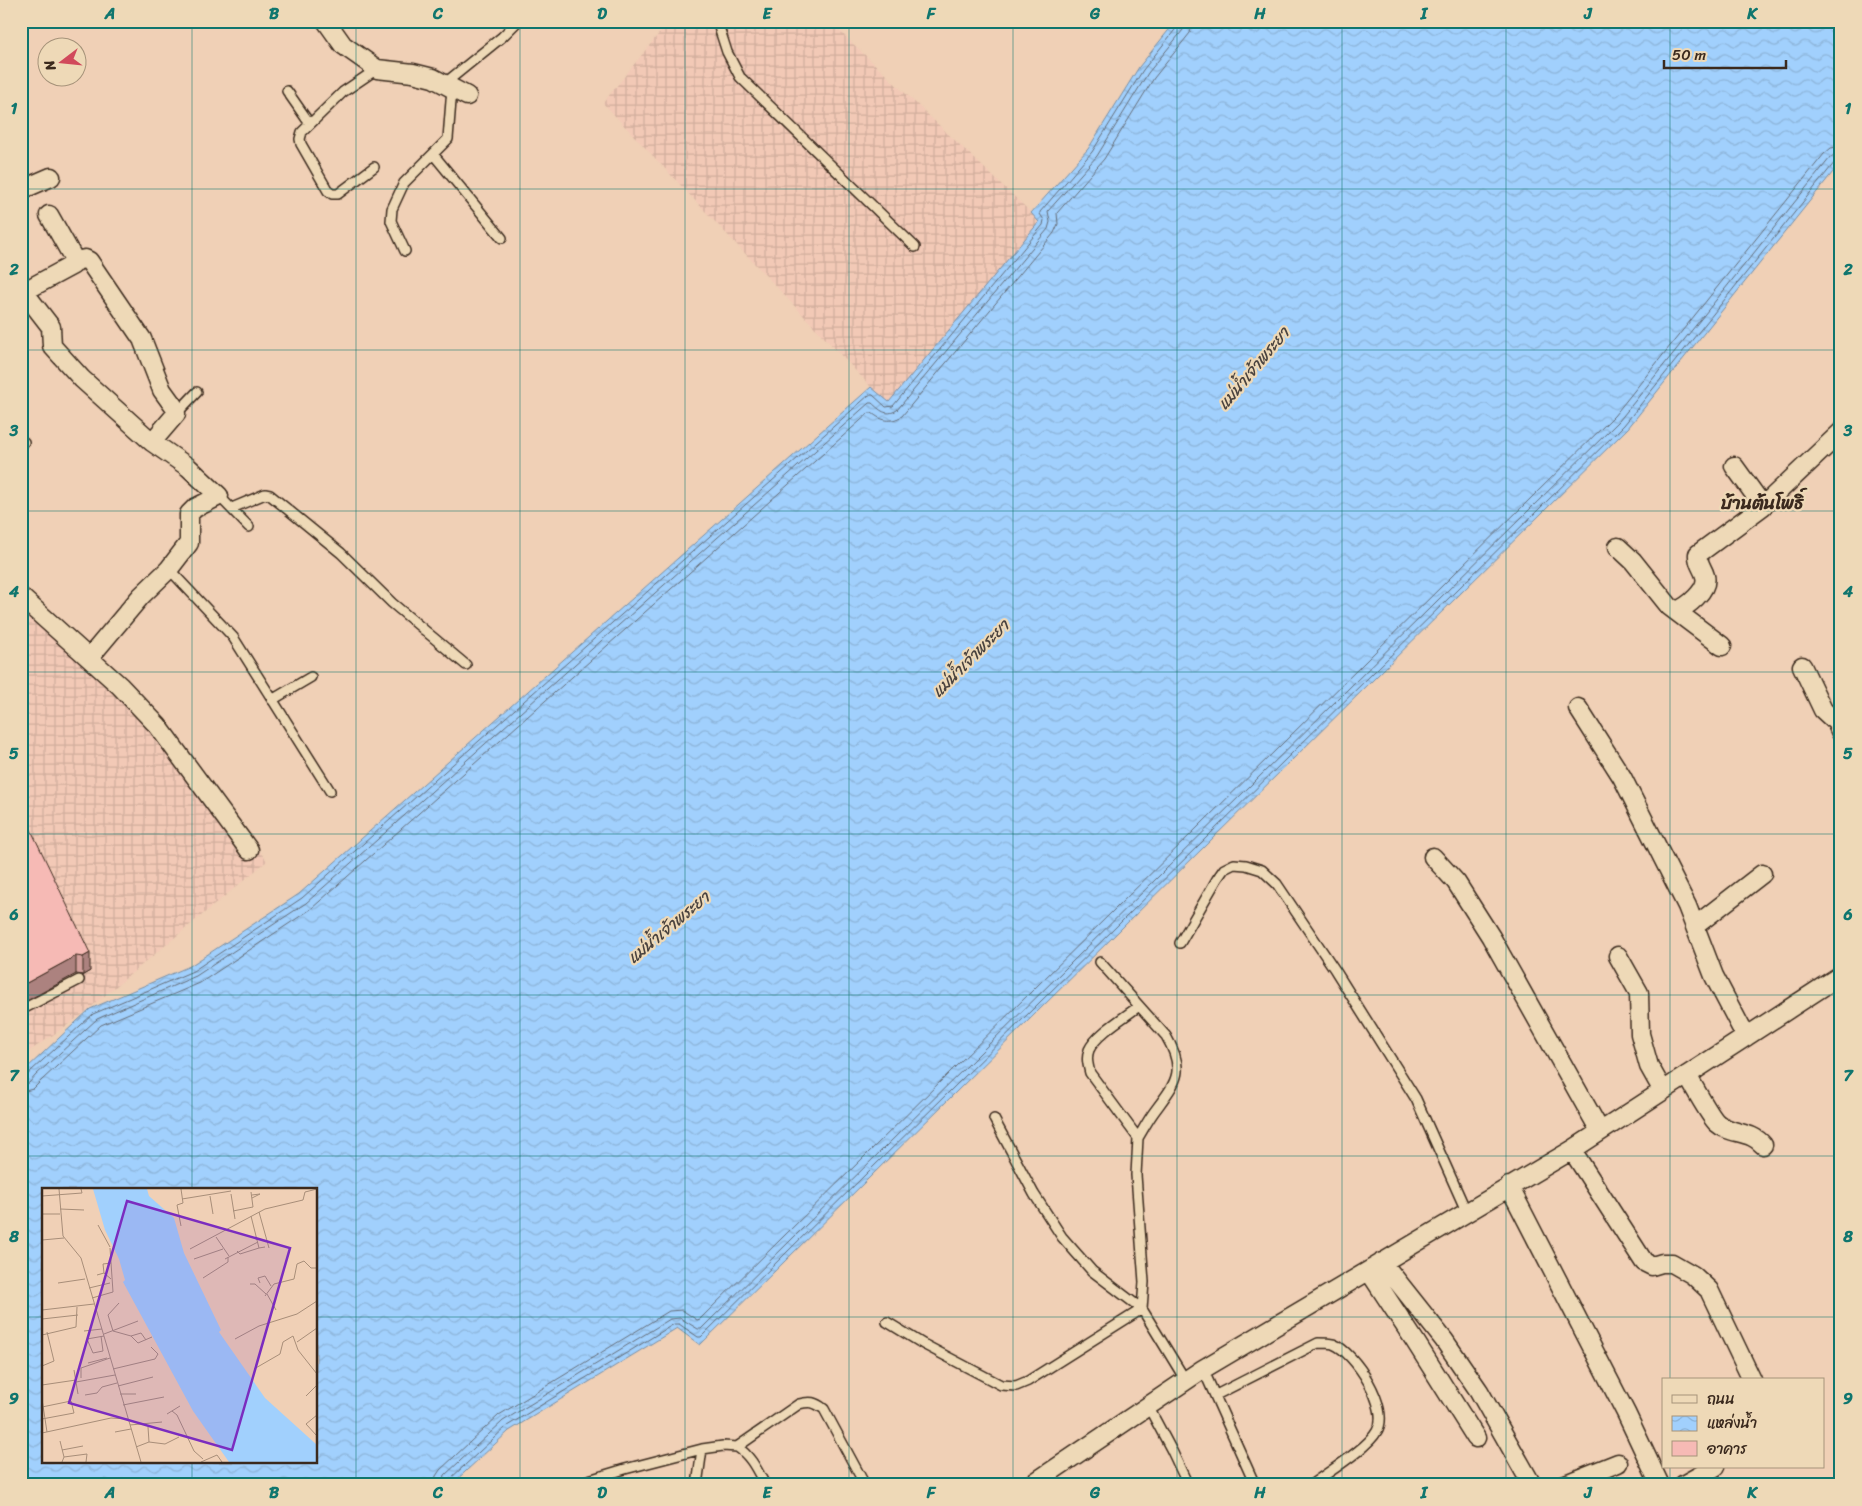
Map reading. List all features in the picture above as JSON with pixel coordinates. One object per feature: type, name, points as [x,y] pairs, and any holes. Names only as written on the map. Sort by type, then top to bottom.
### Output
[{"type":"street","points":[[326,21],[343,45],[377,69],[414,73],[433,78],[454,89]]},
{"type":"street","points":[[21,190],[51,177]]},
{"type":"street","points":[[49,215],[75,261]]},
{"type":"street","points":[[89,658],[134,603],[168,570],[189,543],[189,514],[195,508],[219,496],[188,468],[152,442],[82,380],[55,349],[51,342],[52,331],[49,324],[23,292],[73,265],[75,261],[85,259],[89,262],[136,331],[155,369],[162,390],[175,408],[176,414],[152,442]]},
{"type":"street","points":[[1676,612],[1682,609],[1705,585],[1705,576],[1698,560],[1698,554],[1763,506],[1841,432]]},
{"type":"street","points":[[1734,466],[1763,506]]},
{"type":"street","points":[[1618,547],[1633,561],[1669,606],[1722,646]]},
{"type":"street","points":[[21,598],[120,686],[158,726],[249,850]]},
{"type":"street","points":[[1802,666],[1823,710],[1836,722],[1841,733]]},
{"type":"street","points":[[1578,708],[1622,777],[1687,906],[1714,976],[1746,1037]]},
{"type":"street","points":[[1433,857],[1456,882],[1491,937],[1600,1131]]},
{"type":"street","points":[[1695,926],[1762,874]]},
{"type":"street","points":[[1618,956],[1639,993],[1640,1034],[1649,1066],[1663,1091]]},
{"type":"street","points":[[1031,1485],[1203,1369],[1572,1150],[1841,975]]},
{"type":"street","points":[[1688,1075],[1716,1122],[1728,1129],[1752,1136],[1763,1145]]},
{"type":"street","points":[[1572,1150],[1644,1262],[1652,1266],[1672,1263],[1693,1275],[1709,1290],[1751,1378]]},
{"type":"street","points":[[1509,1186],[1621,1404],[1660,1485]]},
{"type":"street","points":[[1376,1267],[1416,1341],[1476,1438]]},
{"type":"street","points":[[1376,1267],[1444,1340],[1479,1391],[1532,1485]]},
{"type":"street","points":[[1563,1485],[1618,1463]]},
{"type":"street","points":[[1683,1485],[1713,1468]]},
{"type":"lane","points":[[405,251],[391,221],[392,209],[404,183],[448,139],[454,89],[518,21]]},
{"type":"lane","points":[[717,21],[727,52],[740,78],[915,247]]},
{"type":"lane","points":[[374,167],[338,194],[332,194],[328,191],[300,139],[302,132],[343,92],[377,69]]},
{"type":"lane","points":[[287,90],[310,124]]},
{"type":"lane","points":[[433,154],[502,238]]},
{"type":"lane","points":[[176,414],[197,392]]},
{"type":"lane","points":[[232,508],[265,494],[270,495],[341,553],[392,603],[466,665]]},
{"type":"lane","points":[[219,496],[250,527]]},
{"type":"lane","points":[[168,570],[233,636],[330,791]]},
{"type":"lane","points":[[272,700],[310,677]]},
{"type":"lane","points":[[1180,943],[1224,869],[1234,864],[1246,865],[1262,870],[1277,884],[1416,1099],[1466,1213]]},
{"type":"lane","points":[[1100,962],[1166,1036],[1175,1050],[1178,1065],[1176,1080],[1138,1138],[1136,1175],[1144,1282],[1142,1309]]},
{"type":"lane","points":[[21,1010],[79,980]]},
{"type":"lane","points":[[1138,1138],[1090,1073],[1087,1063],[1088,1051],[1095,1040],[1139,1006]]},
{"type":"lane","points":[[994,1119],[1034,1194],[1062,1237],[1092,1271],[1142,1309],[1186,1381]]},
{"type":"lane","points":[[887,1322],[982,1377],[1001,1385],[1016,1386],[1028,1381],[1142,1309]]},
{"type":"lane","points":[[1216,1395],[1318,1343],[1332,1344],[1346,1352],[1372,1389],[1380,1408],[1381,1420],[1378,1431],[1365,1444],[1311,1485]]},
{"type":"lane","points":[[1203,1369],[1255,1485]]},
{"type":"lane","points":[[737,1447],[799,1404],[809,1401],[816,1403],[824,1408],[865,1485]]},
{"type":"lane","points":[[1148,1406],[1188,1485]]},
{"type":"lane","points":[[572,1485],[702,1449],[723,1446],[737,1447],[746,1453],[765,1485]]},
{"type":"lane","points":[[697,1485],[702,1449]]},
{"type":"shaded area","points":[[669,21],[829,21],[1040,221],[889,403],[871,387],[603,103]]},
{"type":"shaded area","points":[[21,595],[141,699],[267,861],[79,1017],[21,1057]]},
{"type":"water","name":"แม่น้ำเจ้าพระยา","points":[[1176,21],[1841,21],[1841,162],[1628,428],[700,1345],[677,1328],[509,1431],[451,1485],[21,1485],[21,1076],[27,1068],[90,1009],[190,966],[299,894],[871,387],[889,402],[1039,222],[1031,213],[1088,149],[1139,67]]},
{"type":"building","points":[[21,809],[90,953],[83,957],[76,956],[21,986]]},
{"type":"district","name":"บ้านต้นโพธิ์","points":[[1762,503]]}]
